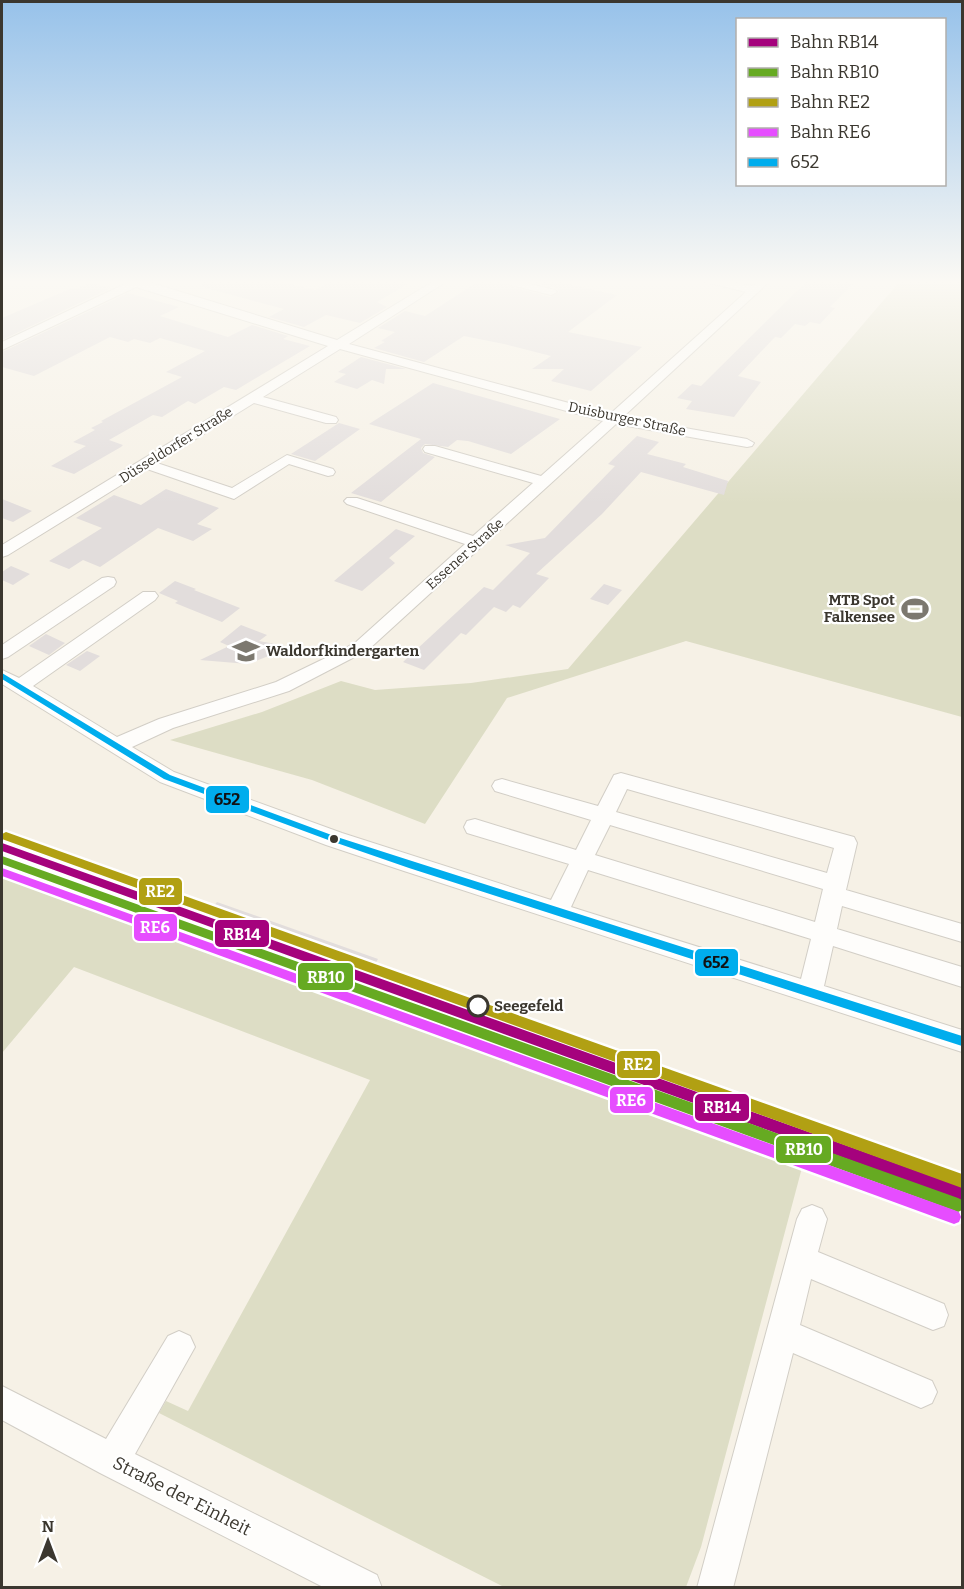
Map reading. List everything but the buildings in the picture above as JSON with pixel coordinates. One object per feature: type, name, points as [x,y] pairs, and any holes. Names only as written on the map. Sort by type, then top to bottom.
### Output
[{"type":"street","name":"Düsseldorfer Straße","points":[[2,552],[323,355]]},
{"type":"street","name":"Duisburger Straße","points":[[376,355],[612,419],[747,442]]},
{"type":"street","name":"Essener Straße","points":[[116,747],[135,735],[252,698],[321,670],[362,646],[683,355]]},
{"type":"street","points":[[253,398],[332,420]]},
{"type":"street","points":[[430,449],[545,482]]},
{"type":"street","points":[[146,464],[234,494],[287,459],[328,472]]},
{"type":"street","points":[[352,501],[477,543]]},
{"type":"street","points":[[2,653],[108,582]]},
{"type":"street","points":[[149,596],[10,681],[116,747],[177,781],[334,839],[963,1041]]},
{"type":"street","points":[[557,911],[621,780],[846,843],[810,993]]},
{"type":"street","points":[[502,786],[835,889],[963,933]]},
{"type":"street","points":[[475,827],[963,977]]},
{"type":"street","points":[[715,1587],[812,1219]]},
{"type":"street","points":[[801,1260],[933,1315]]},
{"type":"street","points":[[782,1333],[921,1392]]},
{"type":"street","points":[[112,1461],[179,1347]]},
{"type":"street","name":"Straße der Einheit","points":[[2,1402],[112,1461],[364,1587]]},
{"type":"green space","points":[[837,355],[962,355],[962,717],[686,641],[507,698],[425,824],[312,780],[170,740],[262,712],[341,681],[375,690],[471,683],[568,669]]},
{"type":"green space","points":[[2,865],[803,1164],[701,1547],[686,1587],[504,1587],[159,1413],[166,1401],[188,1411],[370,1080],[74,967],[2,1053]]},
{"type":"rail line","name":"RE2","points":[[6,836],[962,1181]]},
{"type":"rail line","name":"RB14","points":[[2,847],[962,1194]]},
{"type":"rail line","name":"RB10","points":[[2,860],[958,1205]]},
{"type":"rail line","name":"RE6","points":[[2,872],[954,1217]]},
{"type":"transit line","name":"652","points":[[2,676],[167,777],[334,839],[412,865],[962,1041]]},
{"type":"place","name":"MTB Spot Falkensee","points":[[915,609]]},
{"type":"place","name":"Waldorfkindergarten","points":[[246,651]]},
{"type":"place","name":"Seegefeld","points":[[478,1006]]}]
